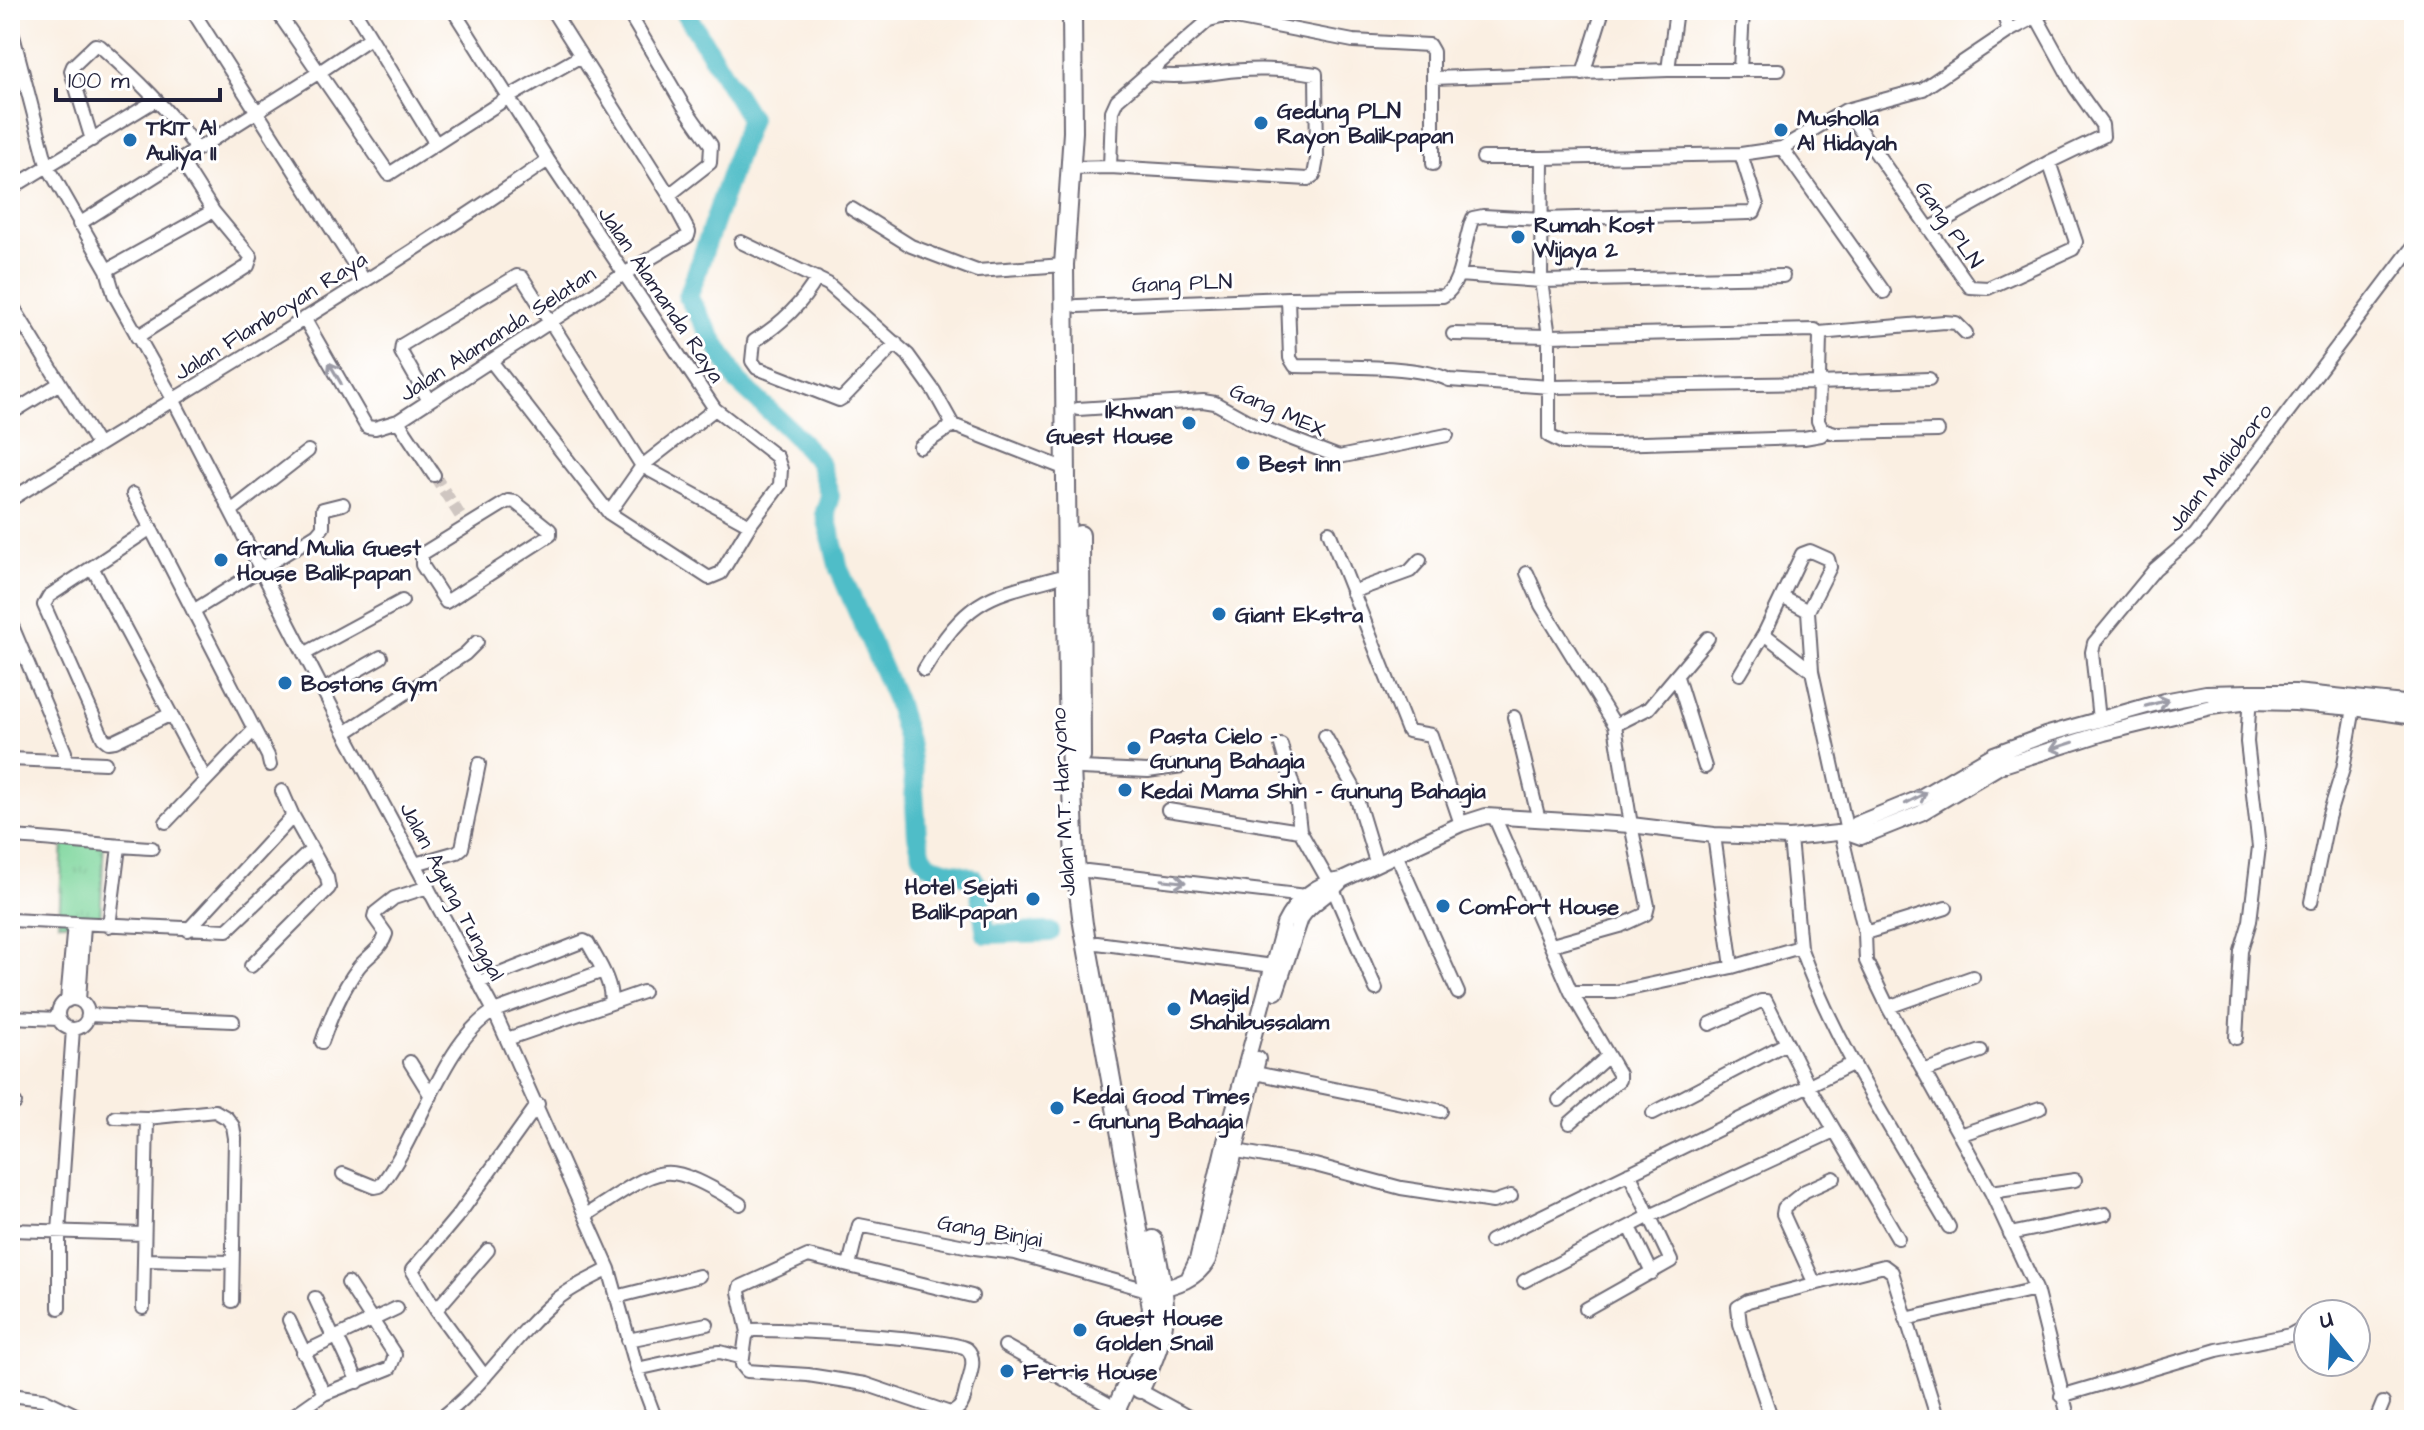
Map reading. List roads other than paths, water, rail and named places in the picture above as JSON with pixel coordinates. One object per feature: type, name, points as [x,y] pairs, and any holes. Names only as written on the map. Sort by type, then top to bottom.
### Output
[{"type":"main road","name":"Jalan M.T. Haryono","points":[[1072,10],[1070,168],[1064,265],[1069,760],[1075,860],[1093,936],[1165,1322],[1161,1340],[1139,1390],[1118,1416]]},
{"type":"main road","name":"Jalan M.T. Haryono","points":[[1070,168],[1077,246],[1081,768],[1093,936]]},
{"type":"main road","name":"Jalan M.T. Haryono","points":[[1118,1416],[1147,1342],[1157,1290]]},
{"type":"street","points":[[192,10],[364,280]]},
{"type":"street","points":[[276,10],[387,173],[581,56]]},
{"type":"street","points":[[354,10],[436,144]]},
{"type":"street","name":"Jalan Alamanda Raya","points":[[453,10],[548,160],[715,409],[777,457],[781,469],[780,485],[750,525],[721,573],[709,578],[609,513]]},
{"type":"street","points":[[552,10],[669,195],[710,163],[711,145],[683,105],[627,10]]},
{"type":"street","points":[[1583,74],[1603,10]]},
{"type":"street","points":[[1668,70],[1676,10]]},
{"type":"street","points":[[1740,70],[1743,10]]},
{"type":"street","points":[[2002,10],[2009,31]]},
{"type":"street","points":[[1483,158],[1741,154],[1782,148],[1846,110],[1923,89],[2009,31],[2042,13],[2075,87],[2102,125],[2103,136],[2049,162],[1929,229]]},
{"type":"street","points":[[1110,167],[1113,106],[1117,100],[1209,20],[1225,16],[1353,41],[1424,43],[1432,49],[1433,164]]},
{"type":"street","name":"Jalan Agung Tunggal","points":[[10,24],[47,165],[107,270],[114,294],[173,399],[345,733],[494,1011],[609,1269],[637,1369],[656,1420]]},
{"type":"street","points":[[79,224],[370,38]]},
{"type":"street","points":[[92,140],[71,76],[73,66],[92,46],[100,46],[156,100],[197,149]]},
{"type":"street","points":[[1433,78],[1668,70],[1779,70]]},
{"type":"street","points":[[1070,168],[1110,167],[1308,179],[1314,175],[1317,159],[1316,74],[1301,71],[1223,72],[1193,77],[1146,74]]},
{"type":"street","points":[[10,74],[25,82]]},
{"type":"street","points":[[10,189],[156,100]]},
{"type":"street","name":"Gang PLN","points":[[1846,110],[1970,287],[1975,289],[1988,288],[2073,249],[2076,242],[2049,162]]},
{"type":"street","points":[[1782,148],[1884,292]]},
{"type":"street","points":[[1741,154],[1757,205],[1754,212],[1542,219],[1473,218],[1458,275],[1541,281],[1783,276]]},
{"type":"street","points":[[1542,158],[1541,281],[1549,336],[1549,436],[1563,443],[1804,438],[1821,435],[1825,430]]},
{"type":"street","points":[[137,337],[248,266],[251,254],[213,211],[180,159]]},
{"type":"street","name":"Jalan Flamboyan Raya","points":[[10,500],[488,202],[548,160]]},
{"type":"street","name":"Jalan Alamanda Selatan","points":[[304,318],[367,427],[375,428],[398,421],[624,274],[687,237],[689,232],[669,195]]},
{"type":"street","points":[[852,209],[911,246],[969,269],[1064,265]]},
{"type":"street","points":[[107,270],[213,211]]},
{"type":"street","points":[[741,242],[828,284],[896,343],[934,391],[953,425],[1066,469]]},
{"type":"street","name":"Jalan Malioboro","points":[[2099,720],[2092,652],[2094,643],[2155,569],[2195,535],[2414,245]]},
{"type":"street","name":"Gang PLN","points":[[1077,306],[1443,296],[1449,293],[1458,275]]},
{"type":"street","points":[[428,399],[401,352],[402,345],[517,276],[524,279],[642,466],[750,525]]},
{"type":"street","points":[[817,278],[807,296],[781,322],[754,341],[752,361],[757,368],[839,400],[896,343]]},
{"type":"street","points":[[1288,298],[1290,358],[1295,366],[1395,369],[1449,380],[1550,387],[1929,379]]},
{"type":"street","points":[[10,302],[98,445]]},
{"type":"street","points":[[1453,334],[1549,336],[1812,329],[1819,333],[1944,322],[1956,323],[1966,333]]},
{"type":"street","points":[[1819,333],[1818,421],[1825,430],[1835,433],[1938,431]]},
{"type":"street","points":[[491,361],[609,513],[642,466],[715,409]]},
{"type":"street","points":[[10,412],[60,383]]},
{"type":"street","name":"Gang MEX","points":[[1078,409],[1203,401],[1215,403],[1253,424],[1339,457],[1447,435]]},
{"type":"street","points":[[398,421],[434,475]]},
{"type":"street","points":[[920,447],[953,425]]},
{"type":"street","points":[[231,511],[308,451]]},
{"type":"street","points":[[133,494],[270,765]]},
{"type":"street","points":[[512,501],[551,531],[550,535],[446,602],[422,565],[422,554],[464,522],[512,501]]},
{"type":"street","points":[[193,611],[262,571],[321,531],[321,513],[325,507],[343,504]]},
{"type":"street","points":[[151,528],[49,596],[44,605],[103,738],[108,742],[115,741],[171,714]]},
{"type":"street","points":[[1329,532],[1408,731],[1427,733],[1432,739],[1461,824]]},
{"type":"street","points":[[1740,674],[1764,634],[1802,554],[1810,551],[1828,559],[1830,567],[1808,611],[1812,671],[1865,933],[1866,961],[1888,1007],[1991,1192],[2036,1289],[2069,1420]]},
{"type":"street","points":[[1352,592],[1410,571],[1420,560]]},
{"type":"street","points":[[92,567],[206,780]]},
{"type":"street","points":[[1527,573],[1541,605],[1615,725],[1648,910],[1641,918],[1620,926],[1552,945]]},
{"type":"street","points":[[924,670],[949,631],[964,614],[983,600],[1067,575]]},
{"type":"street","points":[[1782,597],[1808,611]]},
{"type":"street","points":[[304,654],[402,601]]},
{"type":"street","points":[[10,621],[65,752],[63,760]]},
{"type":"street","points":[[1764,634],[1812,671]]},
{"type":"street","points":[[1615,725],[1649,708],[1708,638]]},
{"type":"street","points":[[345,733],[465,654],[477,642]]},
{"type":"street","points":[[323,690],[381,657]]},
{"type":"street","points":[[1677,677],[1705,767]]},
{"type":"street","points":[[1228,1150],[1255,1073],[1291,910],[1306,896],[1461,824],[1494,816],[1631,825],[1714,835],[1790,838],[1844,833],[1861,837],[1921,813],[2000,766],[2171,715],[2250,697],[2295,692],[2414,704]]},
{"type":"street","points":[[1844,833],[1856,824],[1917,799],[1994,754],[2045,735],[2164,701],[2206,693],[2414,717]]},
{"type":"street","points":[[2236,1038],[2241,951],[2250,921],[2259,847],[2247,742],[2250,697]]},
{"type":"street","points":[[2311,902],[2328,818],[2343,769],[2354,708]]},
{"type":"street","points":[[1514,717],[1539,820]]},
{"type":"street","points":[[166,822],[254,730]]},
{"type":"street","points":[[1325,736],[1353,786],[1376,862]]},
{"type":"street","points":[[1281,745],[1296,796],[1301,834],[1334,884],[1376,989]]},
{"type":"street","points":[[10,759],[105,763]]},
{"type":"street","points":[[415,864],[462,848],[479,764]]},
{"type":"street","points":[[1081,768],[1148,771],[1182,766]]},
{"type":"street","points":[[251,966],[329,888],[327,877],[282,791]]},
{"type":"street","points":[[1168,810],[1301,834]]},
{"type":"street","points":[[188,930],[293,816]]},
{"type":"street","points":[[1494,816],[1571,992],[1619,1074],[1619,1080],[1570,1123]]},
{"type":"street","points":[[1714,835],[1732,967]]},
{"type":"street","points":[[10,837],[152,848]]},
{"type":"street","points":[[1790,838],[1800,947],[1813,982],[1854,1063],[1949,1227]]},
{"type":"street","points":[[109,926],[119,847]]},
{"type":"street","points":[[10,920],[227,930],[311,850]]},
{"type":"street","points":[[1396,854],[1458,993]]},
{"type":"street","points":[[1087,871],[1306,896]]},
{"type":"street","points":[[1157,1290],[1188,1279],[1197,1260],[1278,967],[1307,909],[1334,884]]},
{"type":"street","points":[[322,1042],[336,1003],[359,967],[385,939],[386,934],[374,917],[375,913],[394,898],[428,887]]},
{"type":"street","points":[[1865,933],[1946,908]]},
{"type":"street","points":[[73,1000],[86,1006],[88,1015],[81,1026],[73,1029],[64,1026],[59,1019],[59,1010],[73,1000],[79,924]]},
{"type":"street","points":[[1093,936],[1278,967]]},
{"type":"street","points":[[479,982],[584,941],[603,971],[610,1003]]},
{"type":"street","points":[[1571,992],[1615,992],[1732,967],[1800,947]]},
{"type":"street","points":[[343,1174],[375,1187],[380,1186],[469,1032],[480,1019],[603,971]]},
{"type":"street","points":[[1888,1007],[1973,977]]},
{"type":"street","points":[[507,1039],[643,992]]},
{"type":"street","points":[[1710,1024],[1764,1000],[1809,1087],[1898,1238]]},
{"type":"street","points":[[88,1015],[233,1021]]},
{"type":"street","points":[[10,1017],[59,1019]]},
{"type":"street","points":[[59,1308],[59,1232],[73,1029]]},
{"type":"street","points":[[1653,1113],[1787,1043]]},
{"type":"street","points":[[1923,1071],[1981,1051]]},
{"type":"street","points":[[1559,1100],[1608,1056]]},
{"type":"street","points":[[410,1062],[431,1096]]},
{"type":"street","points":[[1491,1241],[1854,1063]]},
{"type":"street","points":[[1255,1073],[1441,1111]]},
{"type":"street","points":[[485,1377],[436,1310],[412,1270],[460,1213],[538,1104]]},
{"type":"street","points":[[1959,1135],[2040,1108]]},
{"type":"street","points":[[115,1117],[147,1118],[215,1111],[233,1126],[232,1301]]},
{"type":"street","points":[[143,1308],[147,1118]]},
{"type":"street","points":[[1524,1281],[1650,1216],[1834,1131]]},
{"type":"street","points":[[1228,1150],[1315,1165],[1401,1188],[1493,1202],[1511,1196]]},
{"type":"street","points":[[586,1215],[654,1175],[664,1173],[700,1182],[740,1204]]},
{"type":"street","points":[[1586,1309],[1669,1264],[1672,1258],[1629,1173]]},
{"type":"street","points":[[1814,1282],[1783,1214],[1784,1208],[1805,1191],[1834,1178]]},
{"type":"street","points":[[1991,1192],[2075,1180]]},
{"type":"street","points":[[2010,1234],[2105,1214]]},
{"type":"street","name":"Gang Binjai","points":[[849,1265],[859,1225],[1015,1253],[1157,1290]]},
{"type":"street","points":[[1630,1227],[1652,1273]]},
{"type":"street","points":[[10,1230],[144,1234]]},
{"type":"street","points":[[436,1310],[488,1250]]},
{"type":"street","points":[[748,1332],[757,1330],[918,1340],[963,1346],[970,1351],[973,1362],[964,1400],[957,1411],[950,1413],[865,1384],[808,1375],[747,1371],[743,1368],[743,1358],[748,1332],[739,1292],[744,1284],[808,1256],[972,1296]]},
{"type":"street","points":[[144,1260],[232,1262]]},
{"type":"street","points":[[1772,1420],[1740,1324],[1738,1307],[1748,1301],[1814,1282],[1884,1266],[1892,1272],[1938,1420]]},
{"type":"street","points":[[438,1420],[455,1408],[555,1301],[609,1269]]},
{"type":"street","points":[[616,1297],[699,1276]]},
{"type":"street","points":[[287,1420],[324,1394],[390,1368],[394,1361],[395,1355],[348,1283]]},
{"type":"street","points":[[1906,1319],[2036,1289]]},
{"type":"street","points":[[315,1298],[358,1382]]},
{"type":"street","points":[[303,1353],[397,1308]]},
{"type":"street","points":[[289,1320],[324,1394]]},
{"type":"street","points":[[628,1340],[707,1324]]},
{"type":"street","points":[[2061,1396],[2217,1350],[2292,1334]]},
{"type":"street","points":[[1005,1346],[1118,1416]]},
{"type":"street","points":[[637,1369],[710,1353],[720,1352],[743,1358]]},
{"type":"street","points":[[1139,1390],[1194,1420]]},
{"type":"street","points":[[10,1395],[43,1399],[86,1420]]},
{"type":"street","points":[[2376,1420],[2383,1403]]},
{"type":"waterway","points":[[684,10],[750,118],[688,297],[738,382],[819,462],[830,496],[825,512],[839,569],[895,698],[908,741],[917,836],[922,855],[929,865],[973,878],[979,888],[986,934],[1050,932]]},
{"type":"tunnel","points":[[434,475],[461,517]]},
{"type":"place","name":"Gedung PLN Rayon Balikpapan","points":[[1261,123]]},
{"type":"place","name":"Musholla Al Hidayah","points":[[1781,130]]},
{"type":"place","name":"TKIT Al Auliya II","points":[[130,140]]},
{"type":"place","name":"Rumah Kost Wijaya 2","points":[[1518,237]]},
{"type":"place","name":"Ikhwan Guest House","points":[[1189,423]]},
{"type":"place","name":"Best Inn","points":[[1243,463]]},
{"type":"place","name":"Grand Mulia Guest House Balikpapan","points":[[221,560]]},
{"type":"place","name":"Giant Ekstra","points":[[1219,614]]},
{"type":"place","name":"Bostons Gym","points":[[285,683]]},
{"type":"place","name":"Pasta Cielo - Gunung Bahagia","points":[[1134,748]]},
{"type":"place","name":"Kedai Mama Shin - Gunung Bahagia","points":[[1125,790]]},
{"type":"place","name":"Hotel Sejati Balikpapan","points":[[1033,899]]},
{"type":"place","name":"Comfort House","points":[[1443,906]]},
{"type":"place","name":"Masjid Shahibussalam","points":[[1174,1009]]},
{"type":"place","name":"Kedai Good Times - Gunung Bahagia","points":[[1057,1108]]},
{"type":"place","name":"Guest House Golden Snail","points":[[1080,1330]]},
{"type":"place","name":"Ferris House","points":[[1007,1371]]}]
